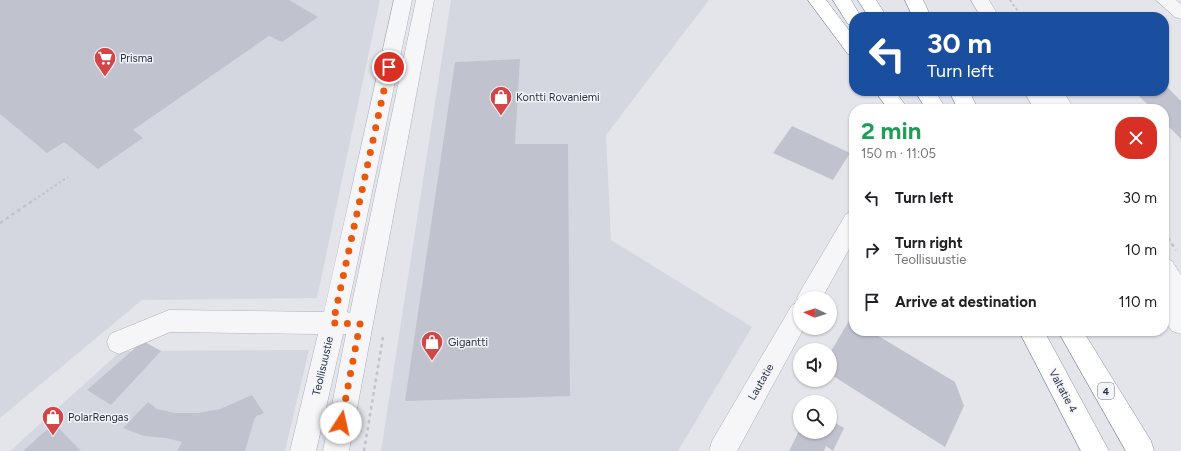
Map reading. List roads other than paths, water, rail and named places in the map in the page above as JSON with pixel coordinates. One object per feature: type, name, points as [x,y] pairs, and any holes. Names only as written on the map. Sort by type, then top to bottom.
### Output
[{"type":"highway","points":[[817,0],[849,43]]},
{"type":"highway","points":[[842,0],[849,12]]},
{"type":"highway","points":[[867,0],[875,12]]},
{"type":"highway","points":[[914,0],[920,12]]},
{"type":"highway","name":"Valtatie 4","points":[[1034,336],[1096,451]]},
{"type":"highway","name":"4","points":[[1073,336],[1141,451]]},
{"type":"highway","points":[[1082,336],[1127,426]]},
{"type":"street","name":"Teollisuustie","points":[[303,451],[333,323],[403,0]]},
{"type":"street","points":[[336,451],[425,0]]},
{"type":"street","points":[[980,0],[987,12]]},
{"type":"street","points":[[997,0],[1003,12]]},
{"type":"street","points":[[1166,0],[1181,14]]},
{"type":"street","points":[[813,291],[849,229]]},
{"type":"street","points":[[1170,260],[1181,296]]},
{"type":"street","points":[[1169,307],[1181,322]]},
{"type":"street","points":[[119,342],[169,321],[360,324]]},
{"type":"street","name":"Lautatie","points":[[722,451],[793,325]]},
{"type":"place","name":"Prisma","points":[[105,78]]},
{"type":"place","name":"Kontti Rovaniemi","points":[[501,116]]},
{"type":"place","name":"Gigantti","points":[[432,362]]},
{"type":"place","name":"PolarRengas","points":[[53,436]]}]
